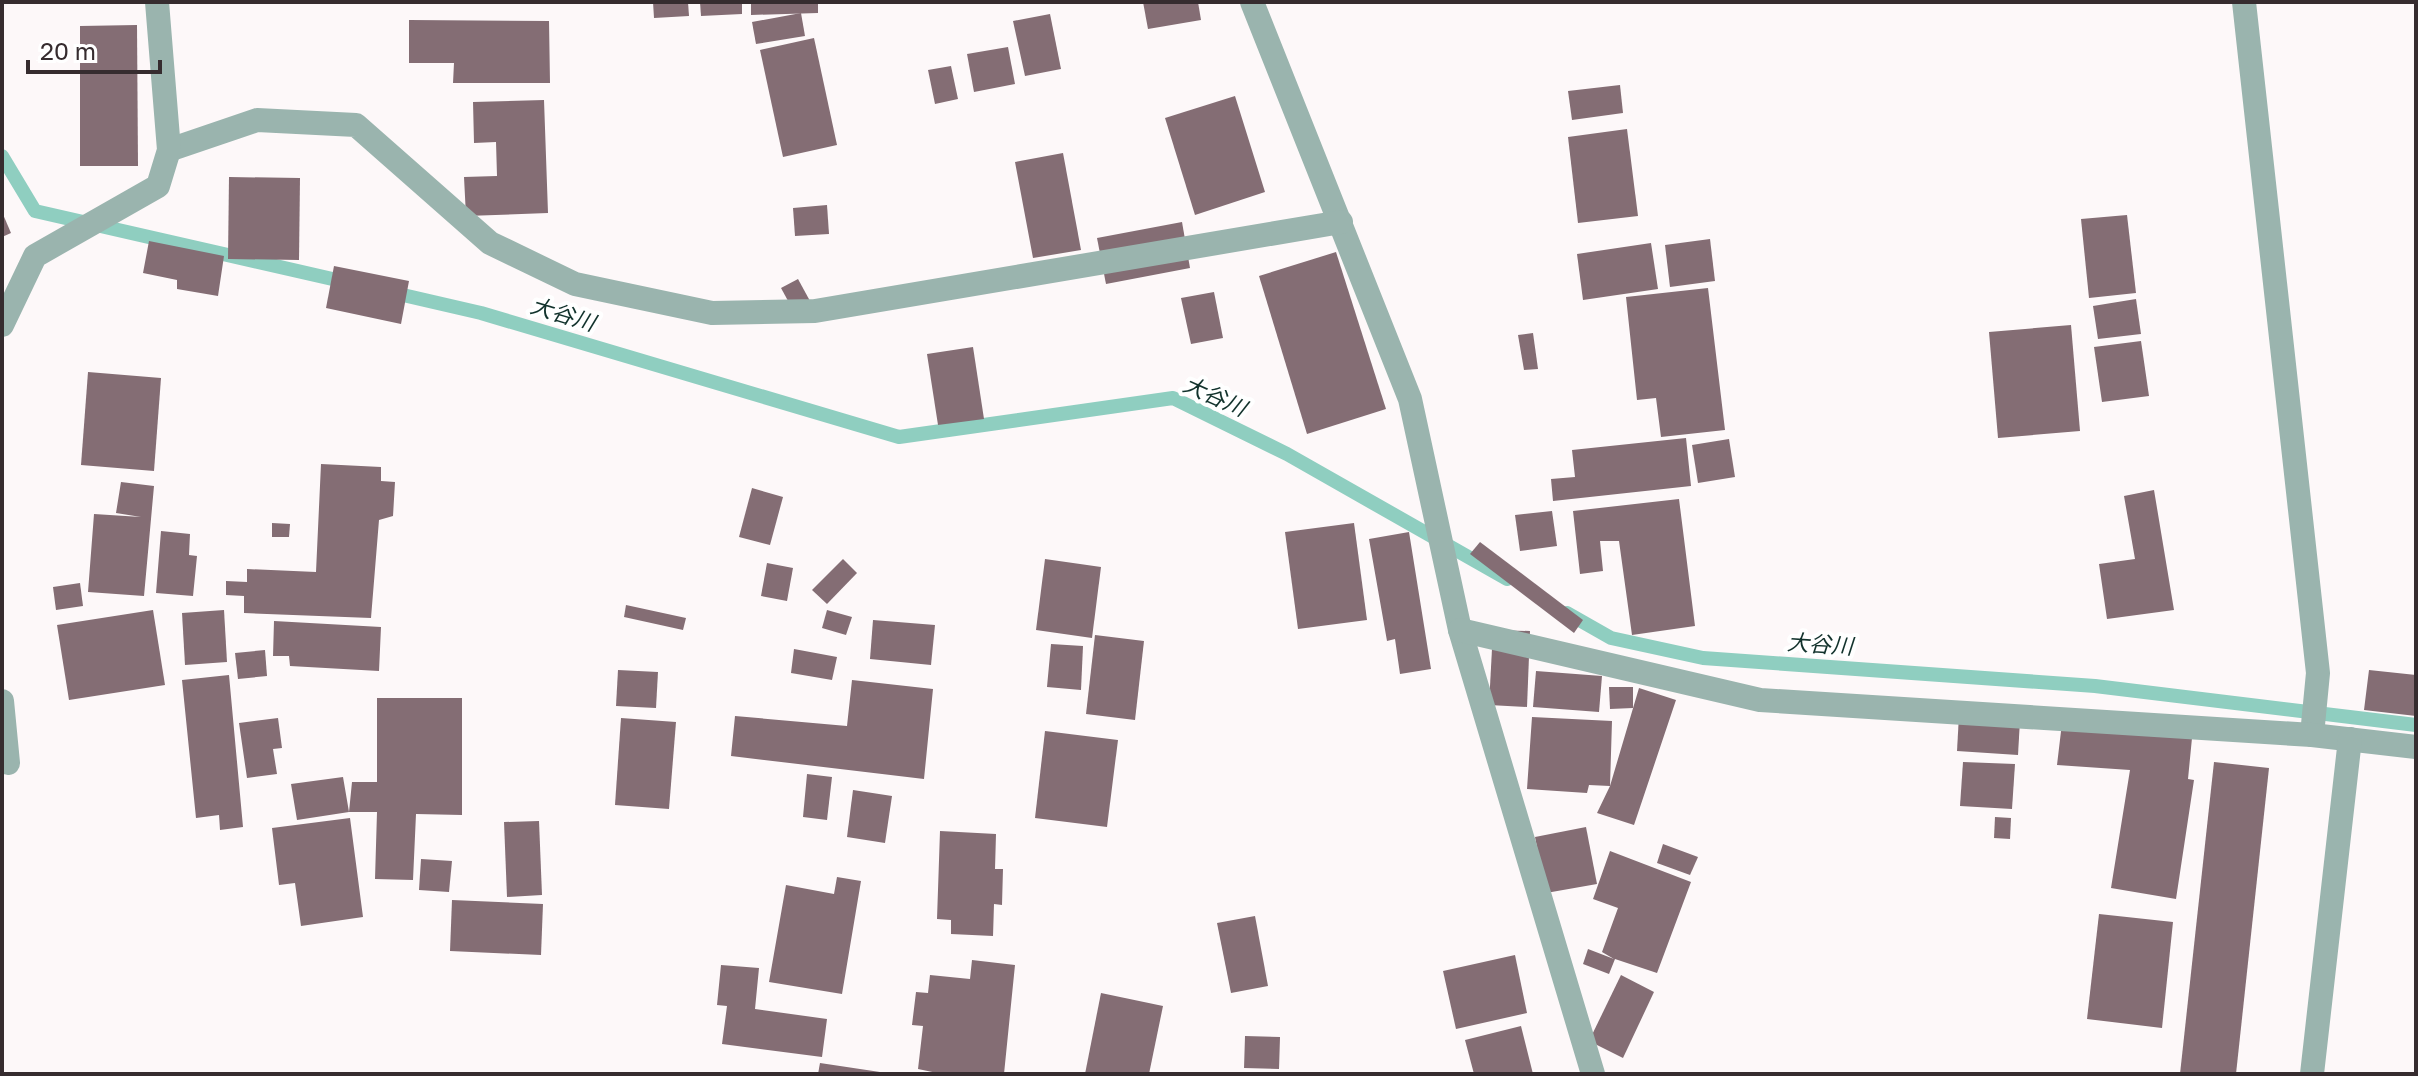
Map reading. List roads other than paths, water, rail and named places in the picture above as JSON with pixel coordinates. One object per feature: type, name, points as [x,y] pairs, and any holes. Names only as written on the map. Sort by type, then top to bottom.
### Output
[{"type":"street","points":[[2,325],[35,256],[158,186],[169,150],[157,2]]},
{"type":"street","points":[[1252,2],[1410,399],[1460,630],[1593,1074]]},
{"type":"street","points":[[2244,2],[2318,673],[2312,735]]},
{"type":"street","points":[[169,150],[257,120],[356,125],[490,243],[575,284],[712,313],[815,311],[1341,222]]},
{"type":"street","points":[[1460,630],[1760,700],[2312,735],[2416,747]]},
{"type":"street","points":[[2,701],[8,763]]},
{"type":"street","points":[[2312,1074],[2350,739]]},
{"type":"waterway","name":"大谷川","points":[[2,156],[35,211],[350,283]]},
{"type":"waterway","name":"大谷川","points":[[390,292],[481,313],[899,437],[1173,398],[1287,454],[1507,579]]},
{"type":"waterway","name":"大谷川","points":[[1567,613],[1611,638],[1703,658],[2095,686],[2416,725]]}]
